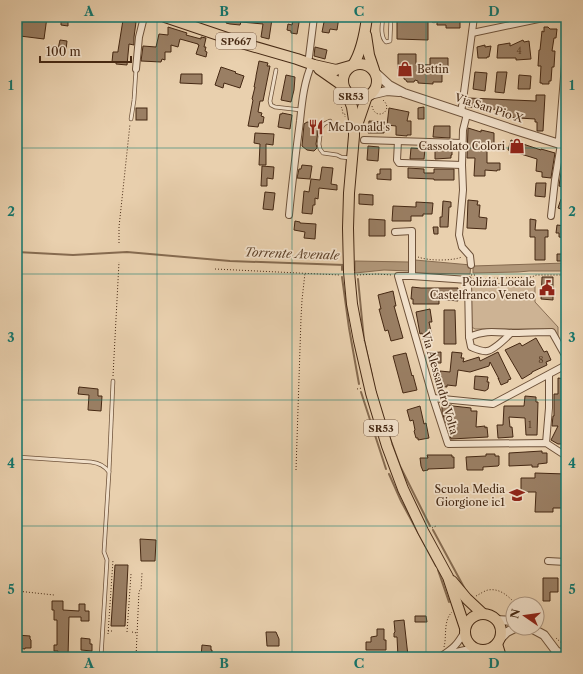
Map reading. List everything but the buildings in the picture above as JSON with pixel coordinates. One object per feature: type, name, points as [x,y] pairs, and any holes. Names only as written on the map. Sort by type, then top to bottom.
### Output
[{"type":"main road","name":"SP667","points":[[165,17],[311,64],[336,70],[351,66]]},
{"type":"main road","name":"SR53","points":[[366,17],[360,50],[343,77],[343,84],[352,105],[354,136],[348,210],[352,304],[371,393],[386,446],[406,496],[448,577],[465,629],[465,636],[467,640],[482,652]]},
{"type":"main road","name":"SR53","points":[[354,136],[357,126],[377,84],[377,78],[369,55],[365,29]]},
{"type":"main road","points":[[351,66],[359,63],[365,64],[370,66],[375,72]]},
{"type":"main road","name":"SP667","points":[[311,64],[339,83],[346,90]]},
{"type":"main road","name":"SR53","points":[[346,90],[350,95],[370,98]]},
{"type":"main road","name":"SR53","points":[[448,577],[467,599],[483,614],[496,620]]},
{"type":"main road","points":[[465,629],[468,622],[472,618],[483,614]]},
{"type":"main road","points":[[496,620],[501,632],[498,642],[501,657]]},
{"type":"main road","points":[[482,652],[493,647],[498,642]]},
{"type":"street","points":[[136,69],[139,37],[144,17]]},
{"type":"street","points":[[289,215],[301,110],[305,84],[311,64],[309,57],[314,17]]},
{"type":"street","points":[[472,265],[470,256],[462,247],[459,235],[463,190],[463,100],[474,17]]},
{"type":"street","points":[[472,33],[548,17]]},
{"type":"street","points":[[551,216],[555,180],[562,144],[559,139],[566,52]]},
{"type":"street","name":"Via San Pio X","points":[[375,72],[389,85],[404,93],[562,144]]},
{"type":"street","name":"Via San Pio X","points":[[370,98],[381,92],[391,91],[404,93]]},
{"type":"street","points":[[364,140],[462,143]]},
{"type":"street","points":[[398,141],[397,160],[399,162],[462,165]]},
{"type":"street","points":[[395,232],[412,231],[412,274]]},
{"type":"street","points":[[398,276],[412,274],[470,277],[469,337],[471,347],[488,351],[505,340],[511,333]]},
{"type":"street","name":"Via Alessandro Volta","points":[[398,276],[433,398],[448,444],[546,443]]},
{"type":"street","points":[[469,337],[477,333],[492,332],[552,332],[566,357]]},
{"type":"street","points":[[433,398],[493,404],[566,365]]},
{"type":"street","points":[[548,375],[549,408],[546,443],[566,456]]},
{"type":"street","points":[[548,561],[566,562]]},
{"type":"street","points":[[496,620],[505,620]]},
{"type":"street","points":[[439,656],[456,645],[465,629]]},
{"type":"street","points":[[498,642],[505,634]]},
{"type":"street","points":[[544,636],[556,651],[566,656]]},
{"type":"street","points":[[445,657],[456,652],[482,652]]},
{"type":"lane","points":[[383,17],[382,36],[386,42],[390,41],[391,17]]},
{"type":"lane","points":[[434,17],[434,22]]},
{"type":"lane","points":[[131,119],[136,69]]},
{"type":"lane","points":[[276,70],[270,101],[271,105],[275,107],[301,110]]},
{"type":"lane","points":[[330,121],[324,124],[321,128],[319,144],[320,150],[323,153],[328,152],[341,157],[352,158]]},
{"type":"lane","points":[[102,657],[107,560],[104,552],[109,472],[112,381]]},
{"type":"lane","points":[[17,457],[91,462],[102,465],[109,472]]},
{"type":"path","points":[[370,98],[373,109],[379,114],[386,111],[386,103],[382,99],[385,97]]},
{"type":"path","points":[[341,107],[343,114],[345,114]]},
{"type":"path","points":[[120,243],[119,227],[131,119]]},
{"type":"path","points":[[412,260],[416,257],[426,259],[455,259],[461,257],[465,251]]},
{"type":"path","points":[[112,381],[119,262]]},
{"type":"path","points":[[215,269],[398,276]]},
{"type":"path","points":[[296,470],[301,318],[305,273]]},
{"type":"path","points":[[470,277],[476,275]]},
{"type":"path","points":[[470,277],[532,277],[536,275],[566,275]]},
{"type":"path","points":[[108,634],[113,560]]},
{"type":"path","points":[[136,657],[142,573]]},
{"type":"path","points":[[127,632],[131,574]]},
{"type":"path","points":[[473,597],[486,590],[495,590],[507,596]]},
{"type":"path","points":[[17,591],[54,595]]},
{"type":"path","points":[[443,648],[446,640],[448,618],[454,610]]},
{"type":"path","points":[[108,631],[113,632]]},
{"type":"path","points":[[132,632],[138,633]]},
{"type":"path","points":[[430,655],[439,656]]},
{"type":"path","points":[[106,656],[111,656]]},
{"type":"shaded area","points":[[415,260],[471,265],[470,274],[416,273]]},
{"type":"shaded area","points":[[355,261],[409,262],[409,271],[384,270],[355,273]]},
{"type":"shaded area","points":[[566,263],[566,271],[473,273],[473,266]]},
{"type":"shaded area","points":[[533,283],[535,285],[535,302],[558,327],[558,340],[553,330],[550,329],[475,329],[470,326],[469,284]]},
{"type":"waterway","name":"Torrente Avenale","points":[[17,252],[73,255],[127,252],[230,261],[345,265]]},
{"type":"waterway","name":"Torrente Avenale","points":[[342,265],[342,270]]},
{"type":"waterway","points":[[342,277],[359,384]]},
{"type":"waterway","points":[[358,279],[364,340],[372,376]]},
{"type":"waterway","points":[[361,392],[386,469]]},
{"type":"waterway","points":[[387,430],[400,466],[430,526]]},
{"type":"waterway","points":[[389,474],[401,501],[436,566]]},
{"type":"waterway","points":[[433,530],[466,591]]},
{"type":"waterway","points":[[438,570],[449,602]]},
{"type":"place","name":"Bettin","points":[[405,69]]},
{"type":"place","name":"McDonald's","points":[[316,127]]},
{"type":"place","name":"Cassolato Colori","points":[[517,146]]},
{"type":"place","name":"Polizia Locale Castelfranco Veneto","points":[[547,288]]},
{"type":"place","name":"Scuola Media Giorgione ic1","points":[[517,495]]}]
